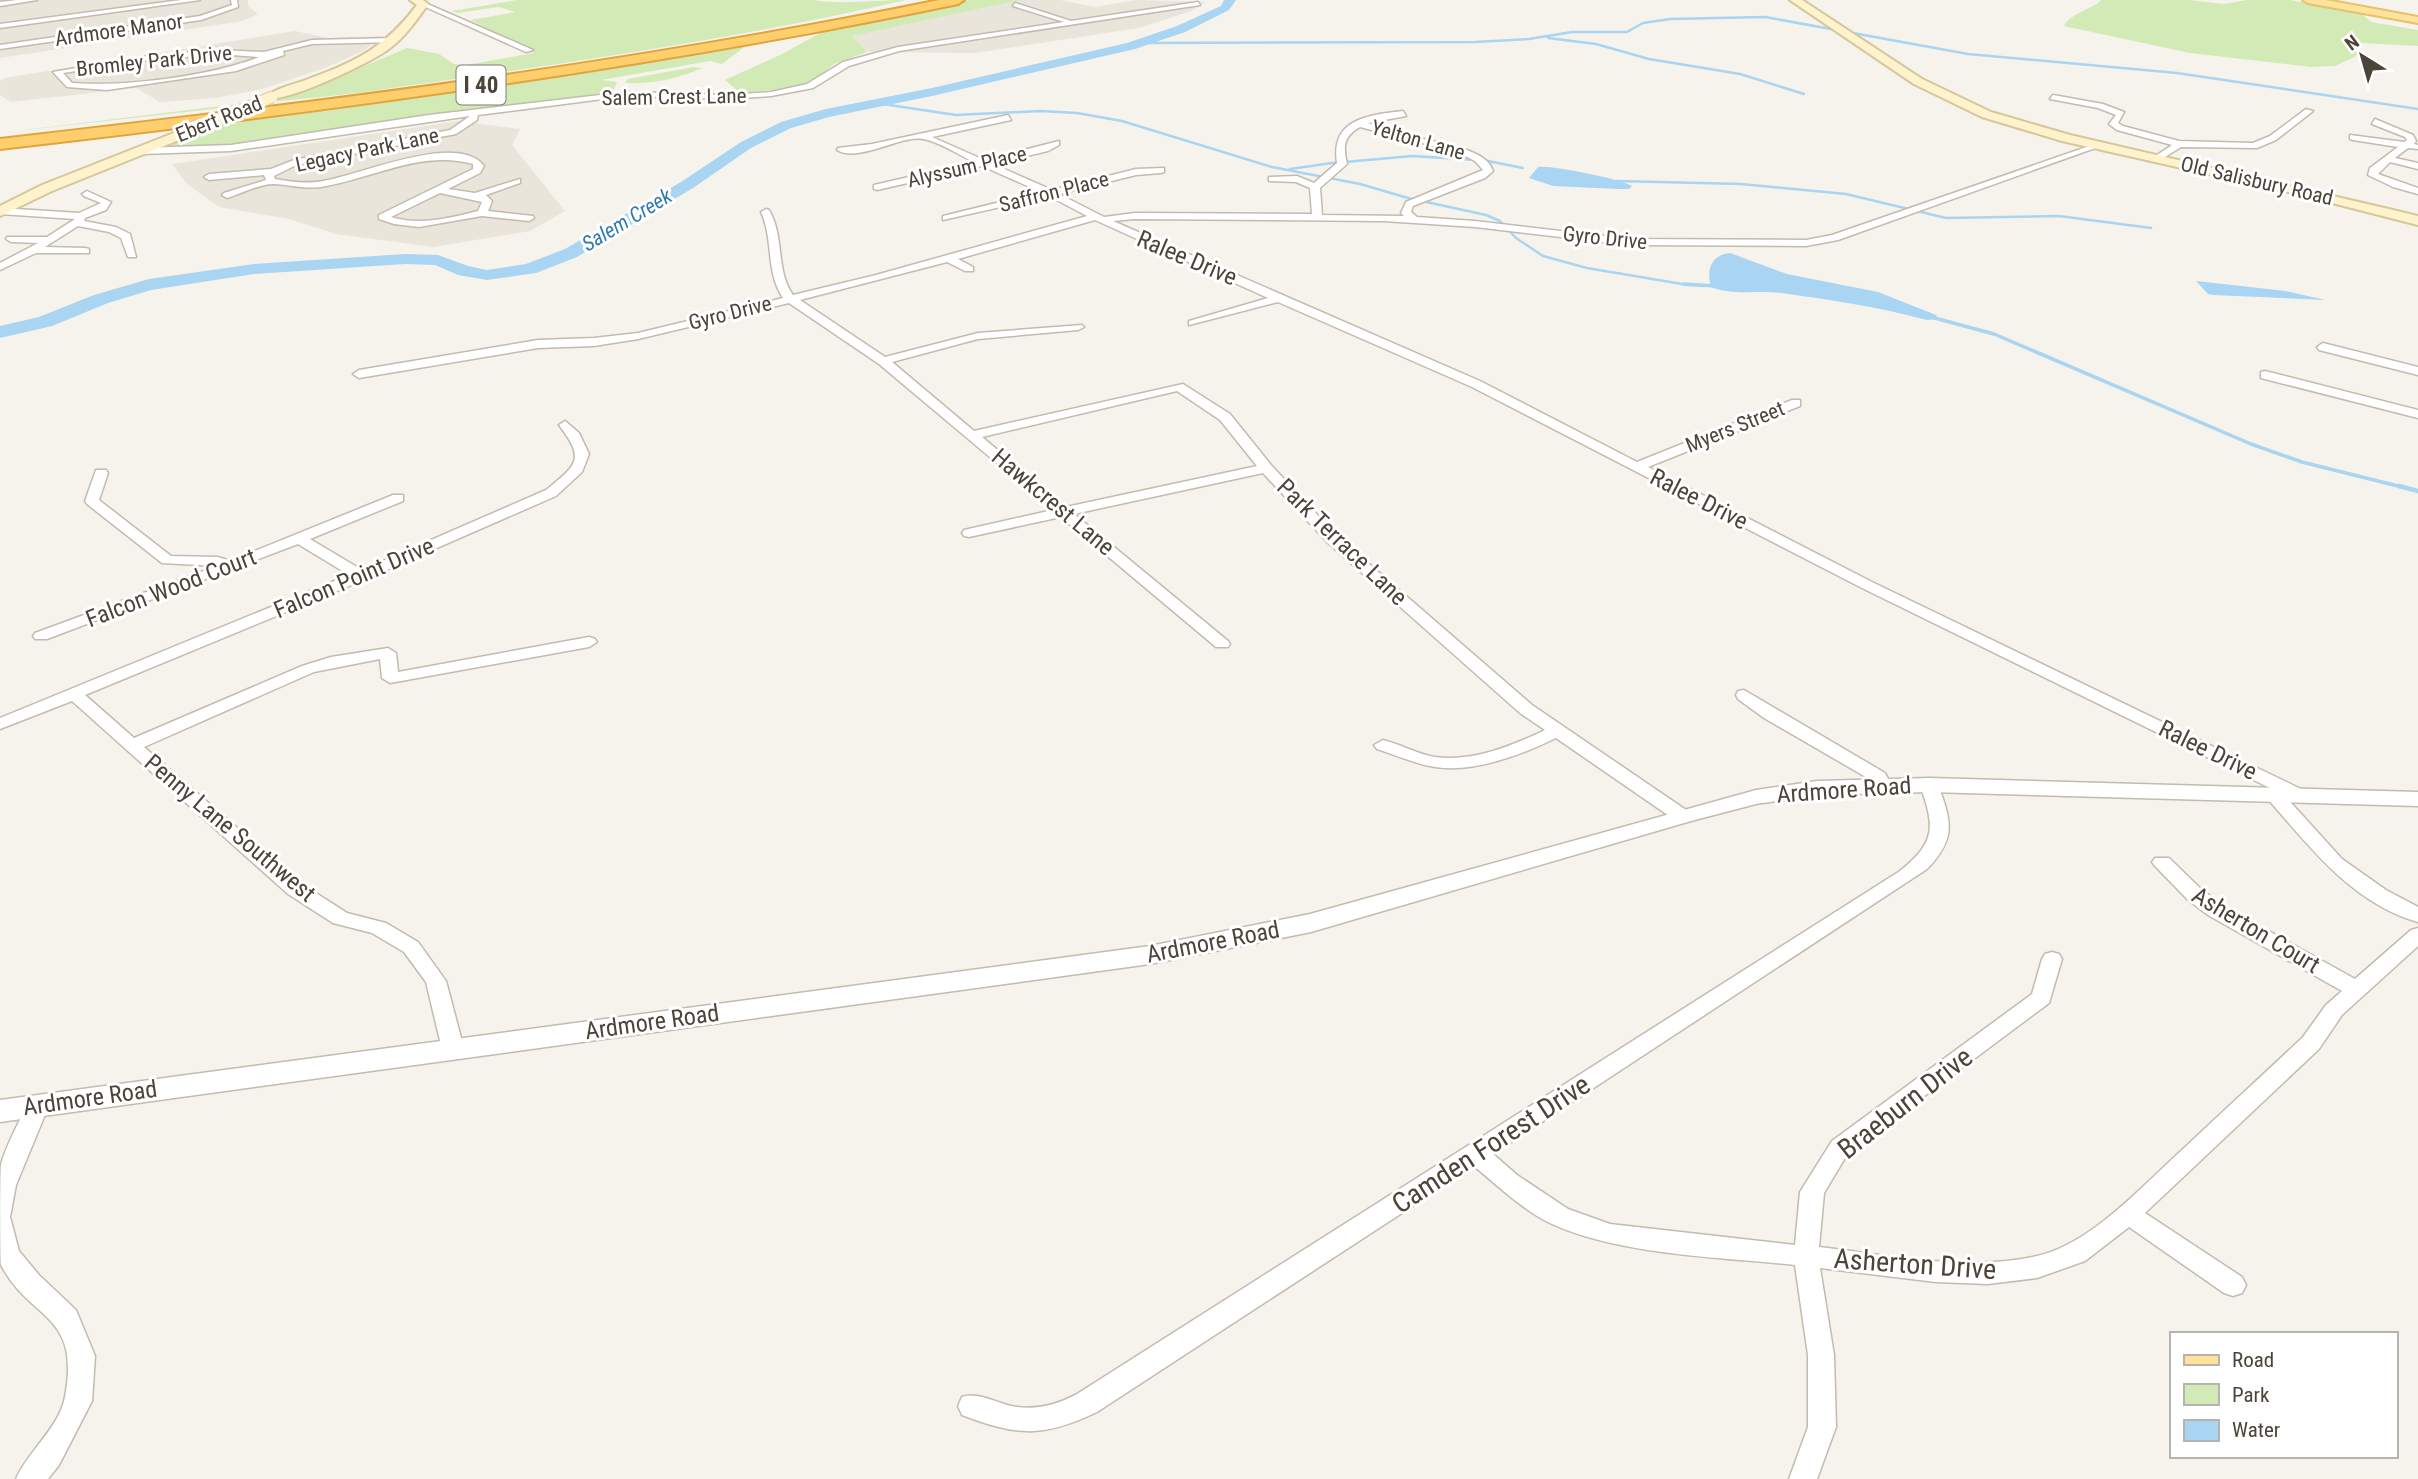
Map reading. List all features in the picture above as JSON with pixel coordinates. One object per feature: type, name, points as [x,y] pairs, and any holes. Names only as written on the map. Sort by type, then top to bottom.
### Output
[{"type":"highway","name":"I 40","points":[[0,136],[533,71],[751,35],[927,0]]},
{"type":"highway","name":"I 40","points":[[0,144],[235,117],[554,75],[758,41],[958,0]]},
{"type":"main road","points":[[1795,0],[1838,25],[1942,95],[2005,120],[2095,145]]},
{"type":"main road","points":[[2308,0],[2418,18]]},
{"type":"main road","points":[[2317,0],[2337,1],[2418,18]]},
{"type":"main road","name":"Ebert Road","points":[[0,212],[47,188],[349,66],[394,40],[419,2]]},
{"type":"main road","name":"Old Salisbury Road","points":[[2095,145],[2308,191],[2418,221]]},
{"type":"street","points":[[0,4],[34,0]]},
{"type":"street","name":"Ardmore Manor","points":[[0,26],[197,0]]},
{"type":"street","points":[[419,2],[529,50]]},
{"type":"street","name":"Ardmore Manor","points":[[0,47],[188,20],[220,14],[235,3]]},
{"type":"street","name":"Salem Crest Lane","points":[[141,151],[231,148],[634,93],[729,97],[771,94],[810,86],[846,64],[868,55],[1198,4]]},
{"type":"street","points":[[1015,5],[1062,18],[1070,23]]},
{"type":"street","points":[[1125,15],[1141,23]]},
{"type":"street","points":[[1034,28],[1054,35]]},
{"type":"street","points":[[965,29],[985,35]]},
{"type":"street","points":[[923,36],[923,39],[933,43]]},
{"type":"street","points":[[334,51],[345,40]]},
{"type":"street","name":"Bromley Park Drive","points":[[264,55],[218,52],[141,59],[57,72],[69,85],[103,88],[244,67],[264,55],[302,43],[394,40]]},
{"type":"street","points":[[189,76],[201,85]]},
{"type":"street","points":[[2053,97],[2110,108],[2121,114],[2113,124],[2120,128],[2179,144],[2254,146],[2273,138],[2309,111]]},
{"type":"street","name":"Legacy Park Lane","points":[[272,177],[294,163],[453,132],[468,124],[474,118],[474,113]]},
{"type":"street","points":[[1315,187],[1342,164],[1339,149],[1343,136],[1361,124],[1403,114]]},
{"type":"street","points":[[841,150],[872,147],[1008,118]]},
{"type":"street","points":[[2375,122],[2409,135],[2413,147]]},
{"type":"street","name":"Yelton Lane","points":[[1361,124],[1409,139],[1453,148],[1474,156],[1487,166],[1488,171],[1482,176],[1409,205],[1406,213],[1413,219]]},
{"type":"street","name":"Ralee Drive","points":[[923,136],[1051,193],[1097,218],[1476,384],[1867,585],[2299,795]]},
{"type":"street","points":[[2353,137],[2413,147]]},
{"type":"street","name":"Alyssum Place","points":[[877,187],[1045,149],[1056,143]]},
{"type":"street","points":[[2157,159],[2179,144]]},
{"type":"street","name":"Gyro Drive","points":[[359,374],[538,344],[594,342],[638,336],[879,278],[946,257],[1097,218],[1135,216],[1413,219],[1475,223],[1629,242],[1806,243],[1834,238],[2095,145]]},
{"type":"street","points":[[2413,147],[2373,170],[2373,175],[2418,191]]},
{"type":"street","name":"Legacy Park Lane","points":[[272,177],[293,186],[314,186],[351,180],[424,159],[457,157],[476,162],[479,166],[477,171],[383,217],[420,223],[482,213]]},
{"type":"street","points":[[2389,159],[2418,166]]},
{"type":"street","name":"Saffron Place","points":[[947,218],[1136,172],[1161,170]]},
{"type":"street","points":[[209,177],[272,177]]},
{"type":"street","points":[[227,195],[272,177]]},
{"type":"street","points":[[1272,179],[1297,179],[1315,187]]},
{"type":"street","points":[[475,195],[517,181]]},
{"type":"street","points":[[1315,187],[1317,217]]},
{"type":"street","points":[[439,190],[475,195],[487,201],[482,213],[529,218]]},
{"type":"street","points":[[0,267],[34,250],[79,220],[103,208],[106,202],[87,194]]},
{"type":"street","points":[[0,212],[79,220],[112,229],[126,236],[132,255]]},
{"type":"street","points":[[766,212],[772,222],[776,279],[780,289],[789,298]]},
{"type":"street","points":[[11,239],[50,240]]},
{"type":"street","points":[[34,250],[85,251]]},
{"type":"street","points":[[946,257],[969,269]]},
{"type":"street","name":"Hawkcrest Lane","points":[[789,298],[883,361],[1222,644]]},
{"type":"street","points":[[1193,323],[1280,298]]},
{"type":"street","points":[[883,361],[978,336],[1078,327]]},
{"type":"street","points":[[2323,347],[2418,371]]},
{"type":"street","points":[[2266,375],[2418,414]]},
{"type":"street","name":"Park Terrace Lane","points":[[973,435],[1179,387],[1225,416],[1266,468],[1333,540],[1526,709],[1682,817]]},
{"type":"street","name":"Myers Street","points":[[1636,467],[1796,403]]},
{"type":"street","name":"Falcon Point Drive","points":[[0,724],[361,576],[551,493],[568,479],[581,463],[584,450],[580,440],[565,425]]},
{"type":"street","points":[[969,533],[1066,513],[1203,478],[1266,468]]},
{"type":"street","points":[[101,473],[92,501],[167,560],[218,561],[229,567]]},
{"type":"street","name":"Falcon Wood Court","points":[[41,636],[229,567],[398,498]]},
{"type":"street","points":[[300,539],[361,576]]},
{"type":"street","points":[[133,745],[331,662],[388,653],[390,678],[589,642]]},
{"type":"street","name":"Penny Lane Southwest","points":[[74,694],[295,889],[340,918],[379,928],[411,947],[436,981],[453,1049]]},
{"type":"street","points":[[1744,695],[1770,714],[1879,777],[1882,785]]},
{"type":"street","points":[[1383,745],[1436,763],[1482,759],[1521,748],[1557,732]]},
{"type":"street","name":"Ardmore Road","points":[[0,1111],[1150,955],[1311,923],[1682,817],[1780,793],[1817,788],[1929,785],[2418,799]]},
{"type":"street","name":"Camden Forest Drive","points":[[972,1406],[1007,1420],[1036,1421],[1063,1415],[1087,1403],[1923,864],[1934,850],[1940,835],[1942,818],[1929,785]]},
{"type":"street","points":[[2273,794],[2335,863],[2379,895],[2418,915]]},
{"type":"street","name":"Asherton Court","points":[[2162,862],[2194,894],[2215,910],[2357,990]]},
{"type":"street","name":"Asherton Drive","points":[[1476,1154],[1508,1182],[1559,1216],[1610,1234],[1936,1271],[1988,1273],[2037,1268],[2076,1254],[2128,1214],[2311,1043],[2334,1010],[2418,935]]},
{"type":"street","name":"Braeburn Drive","points":[[1803,1479],[1822,1427],[1821,1355],[1806,1256],[1812,1192],[1840,1147],[2041,998],[2052,959]]},
{"type":"street","points":[[0,1212],[4,1185],[38,1105]]},
{"type":"street","points":[[2128,1214],[2233,1285]]},
{"type":"street","points":[[0,1222],[8,1255],[30,1283],[67,1318],[82,1356],[78,1401],[49,1457],[30,1479]]},
{"type":"shaded area","points":[[0,0],[248,0],[248,6],[258,14],[242,21],[0,58]]},
{"type":"shaded area","points":[[1020,0],[1060,0],[1095,7],[1137,0],[1206,2],[1191,11],[1139,28],[975,53],[867,52],[851,36]]},
{"type":"shaded area","points":[[295,31],[328,38],[383,36],[363,51],[325,68],[262,89],[216,98],[160,102],[136,88],[11,102],[0,95],[0,81],[5,78]]},
{"type":"shaded area","points":[[459,121],[520,129],[512,145],[565,211],[530,231],[433,247],[336,234],[289,219],[219,207],[187,184],[172,164]]},
{"type":"green space","points":[[517,0],[906,0],[749,33],[643,51],[375,90],[267,102],[280,96],[298,94],[407,48],[439,54],[454,64],[466,65],[534,53],[471,20],[515,12],[499,7],[457,13],[452,11]]},
{"type":"green space","points":[[969,0],[1020,0],[852,36],[867,52],[834,64],[818,77],[796,88],[740,93],[725,80],[824,31]]},
{"type":"green space","points":[[2099,0],[2188,0],[2224,4],[2247,0],[2290,0],[2361,13],[2371,22],[2418,30],[2418,46],[2361,43],[2356,56],[2335,66],[2311,67],[2190,53],[2064,26],[2075,15],[2101,1]]},
{"type":"green space","points":[[747,45],[722,64],[710,61],[601,80],[617,82],[612,93],[374,124],[261,144],[176,149],[173,144],[237,119],[547,78]]},
{"type":"green space","points":[[694,67],[703,68],[665,80],[625,83],[628,79]]},
{"type":"green space","points":[[254,102],[230,107],[0,133]]},
{"type":"water","points":[[1538,167],[1586,173],[1632,186],[1629,189],[1619,189],[1553,186],[1529,178]]},
{"type":"water","points":[[1730,253],[1787,274],[1878,292],[1936,315],[1938,319],[1927,320],[1837,301],[1782,293],[1737,292],[1711,287],[1711,264],[1718,257]]},
{"type":"water","points":[[2196,281],[2286,291],[2325,300],[2213,295],[2208,294]]},
{"type":"waterway","name":"Salem Creek","points":[[0,332],[45,322],[101,299],[149,285],[254,269],[405,259],[438,260],[464,271],[487,275],[530,269],[571,253],[687,185],[746,145],[786,125],[826,113],[932,92],[1131,46],[1181,29],[1225,8],[1230,0]]},
{"type":"waterway","points":[[1138,43],[1475,42],[1529,39],[1572,32],[1627,32],[1643,23],[1670,19],[1765,17],[1968,54],[2177,73],[2418,109]]},
{"type":"waterway","points":[[1548,38],[1596,44],[1649,59],[1740,74],[1804,94]]},
{"type":"waterway","points":[[876,103],[956,115],[1041,111],[1077,113],[1122,121],[1272,167],[1360,184],[1408,198],[1486,215],[1500,221],[1516,238],[1543,256],[1587,268],[1688,285],[1716,286],[1684,284]]},
{"type":"waterway","points":[[1345,162],[1412,156],[1477,160]]},
{"type":"waterway","points":[[1483,160],[1523,168]]},
{"type":"waterway","points":[[1290,169],[1339,162]]},
{"type":"waterway","points":[[1617,181],[1741,184],[1846,194],[1946,218],[2059,216],[2151,228]]},
{"type":"waterway","points":[[1931,317],[1994,334],[2251,444],[2302,462],[2406,488]]},
{"type":"waterway","points":[[2399,486],[2418,491]]}]
